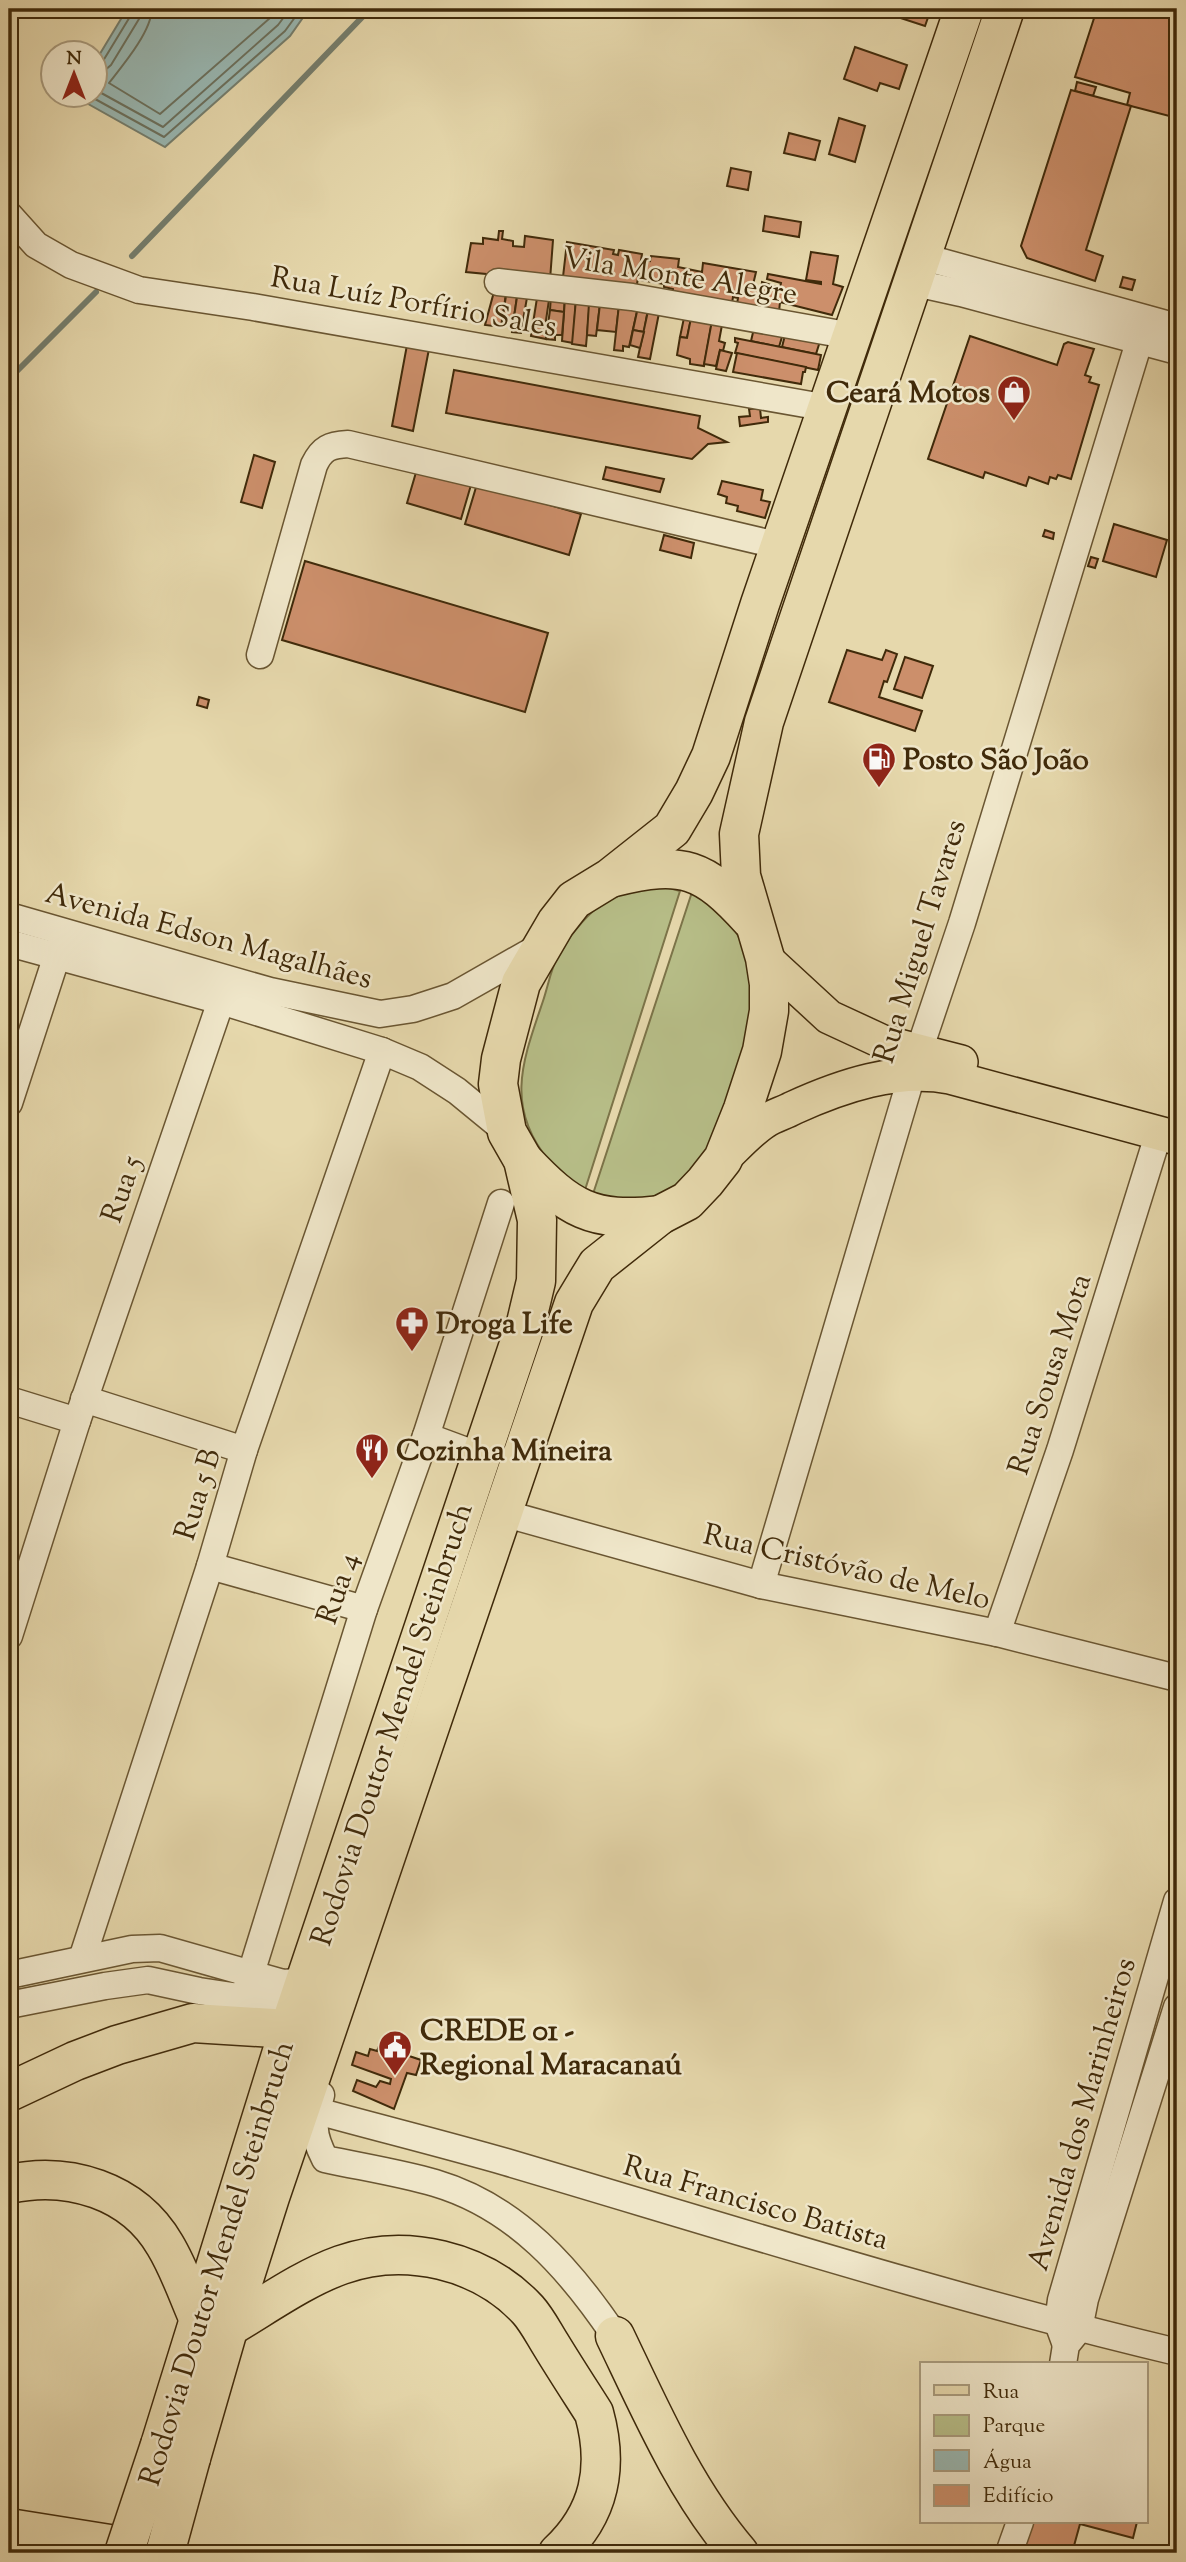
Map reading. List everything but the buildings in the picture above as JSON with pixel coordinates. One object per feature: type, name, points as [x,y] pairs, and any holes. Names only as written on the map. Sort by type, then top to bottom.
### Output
[{"type":"highway","points":[[610,878],[671,829],[695,792],[711,756],[964,9]]},
{"type":"highway","name":"Rodovia Doutor Mendel Steinbruch","points":[[165,2553],[176,2451],[214,2323],[291,2024],[324,1983],[503,1513],[574,1303],[597,1265],[660,1215],[687,1201],[723,1159],[762,1051],[769,1011],[769,984],[741,876],[739,834],[751,774],[764,722],[1005,9]]},
{"type":"highway","points":[[610,878],[657,867],[693,873],[714,883],[760,941]]},
{"type":"highway","name":"Rodovia Doutor Mendel Steinbruch","points":[[214,2323],[270,2197],[324,1983],[480,1456],[526,1323],[536,1282],[537,1220],[498,1084],[501,1059],[521,983],[556,923],[574,900],[610,878]]},
{"type":"highway","points":[[515,1146],[551,1190],[582,1210],[627,1219],[660,1215]]},
{"type":"highway","points":[[9,2092],[117,2045],[193,2023],[291,2024]]},
{"type":"highway","points":[[9,2184],[43,2179],[70,2181],[96,2188],[129,2206],[143,2217],[166,2245],[214,2323],[319,2274],[363,2258],[410,2255],[433,2258],[465,2267],[495,2283],[530,2312],[594,2413],[599,2431],[602,2468],[593,2505],[573,2537],[558,2553]]},
{"type":"highway","points":[[615,2336],[660,2429],[697,2496],[739,2553]]},
{"type":"highway","name":"Rodovia Doutor Mendel Steinbruch","points":[[124,2553],[176,2451]]},
{"type":"highway","points":[[9,2528],[165,2553]]},
{"type":"main road","points":[[760,941],[829,1017],[883,1042],[929,1073],[1171,1129]]},
{"type":"main road","points":[[723,1159],[764,1122],[812,1099],[890,1076],[916,1062]]},
{"type":"street","name":"Rua Luíz Porfírio Sales","points":[[9,215],[36,245],[71,265],[138,290],[253,307],[828,408]]},
{"type":"street","points":[[916,269],[961,293],[1142,330],[1177,327]]},
{"type":"street","name":"Vila Monte Alegre","points":[[498,282],[632,297],[852,336]]},
{"type":"street","points":[[1142,330],[1177,351]]},
{"type":"street","name":"Rua Miguel Tavares","points":[[761,1585],[916,1062],[1142,330]]},
{"type":"street","points":[[260,655],[314,465],[320,452],[332,445],[348,444],[781,547]]},
{"type":"street","name":"Avenida Edson Magalhães","points":[[9,916],[270,991],[380,1014],[413,1009],[453,996],[544,945]]},
{"type":"street","points":[[9,1103],[64,932]]},
{"type":"street","name":"Avenida Edson Magalhães","points":[[9,943],[221,1001],[382,1051],[420,1067],[457,1091],[515,1146]]},
{"type":"street","name":"Rua 5","points":[[9,1636],[81,1410],[221,1001]]},
{"type":"street","name":"Rua 5 B","points":[[82,1959],[210,1566],[244,1450],[382,1051]]},
{"type":"street","name":"Rua Sousa Mota","points":[[997,1633],[1171,1129]]},
{"type":"street","name":"Rua 4","points":[[246,1985],[364,1609],[426,1436],[501,1203]]},
{"type":"street","points":[[9,1400],[81,1410],[244,1450]]},
{"type":"street","points":[[426,1436],[480,1456]]},
{"type":"street","name":"Rua Cristóvão de Melo","points":[[503,1513],[761,1585],[997,1633],[1177,1678]]},
{"type":"street","points":[[210,1566],[364,1609]]},
{"type":"street","name":"Avenida dos Marinheiros","points":[[1066,2340],[1061,2300],[1177,1901]]},
{"type":"street","points":[[9,1975],[132,1949],[160,1948],[246,1985],[279,2005],[291,2024]]},
{"type":"street","points":[[9,2005],[148,1980],[199,1991],[246,1985],[324,1983],[349,2006],[315,2117],[316,2140],[325,2159],[436,2183],[485,2205],[508,2219],[546,2249],[569,2272],[615,2336]]},
{"type":"street","name":"Avenida dos Marinheiros","points":[[1066,2340],[1085,2299],[1177,2007]]},
{"type":"street","name":"Rua Francisco Batista","points":[[315,2117],[504,2162],[810,2254],[1066,2340],[1177,2352]]},
{"type":"street","points":[[1009,2553],[1019,2524]]},
{"type":"green space","points":[[658,885],[680,891],[584,1193],[561,1175],[535,1141],[526,1121],[522,1102],[524,1063],[553,966],[571,936],[588,916],[606,901],[627,892]]},
{"type":"green space","points":[[692,892],[728,918],[741,941],[752,979],[756,1009],[710,1150],[676,1185],[651,1200],[592,1197]]},
{"type":"water","points":[[127,9],[309,9],[290,36],[165,147],[95,108],[108,108],[108,40]]},
{"type":"waterway","points":[[132,256],[370,9]]},
{"type":"waterway","points":[[9,379],[96,292]]},
{"type":"place","name":"Ceará Motos","points":[[1014,422]]},
{"type":"place","name":"Posto São João","points":[[879,789]]},
{"type":"place","name":"Droga Life","points":[[412,1353]]},
{"type":"place","name":"Cozinha Mineira","points":[[372,1480]]},
{"type":"place","name":"CREDE 01 - Regional Maracanaú","points":[[395,2077]]}]
